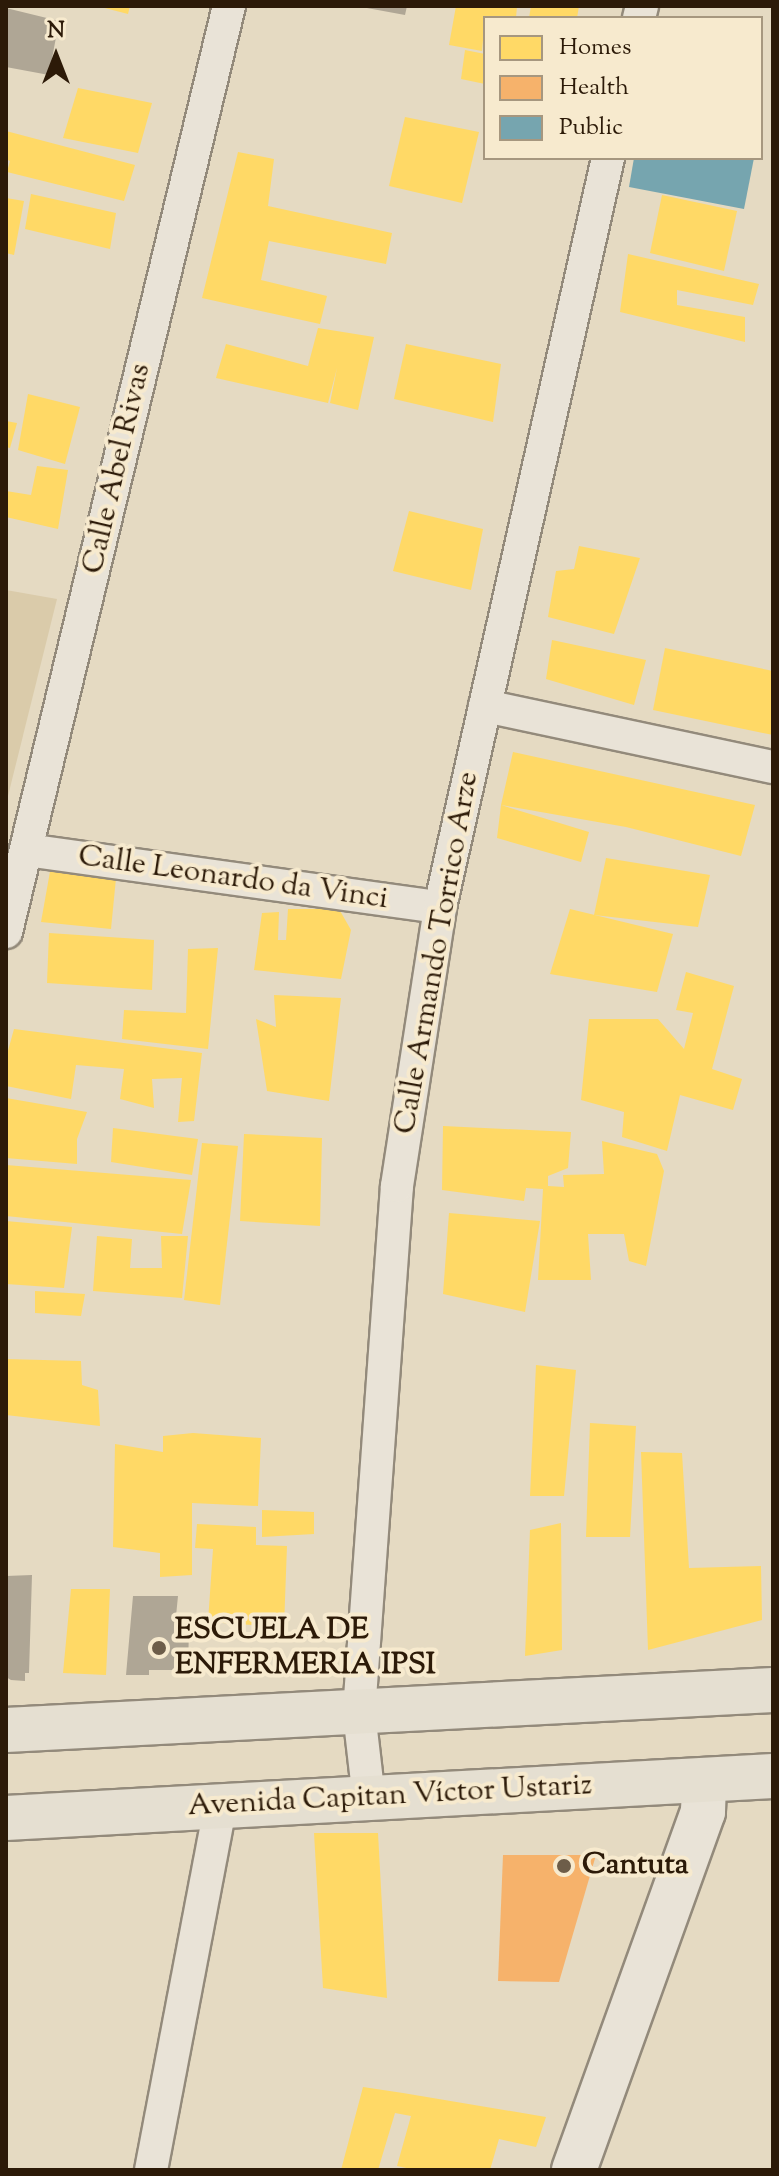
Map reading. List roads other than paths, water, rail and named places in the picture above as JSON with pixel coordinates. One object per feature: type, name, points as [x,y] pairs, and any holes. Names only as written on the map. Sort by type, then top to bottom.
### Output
[{"type":"main road","points":[[6,1730],[773,1690]]},
{"type":"main road","name":"Avenida Capitan Víctor Ustariz","points":[[6,1818],[773,1776]]},
{"type":"street","name":"Calle Abel Rivas","points":[[8,917],[27,850],[229,6]]},
{"type":"street","name":"Calle Armando Torrico Arze","points":[[369,1799],[359,1712],[397,1186],[440,907],[608,160]]},
{"type":"street","points":[[485,706],[773,767]]},
{"type":"street","name":"Calle Leonardo da Vinci","points":[[27,850],[440,907]]},
{"type":"street","points":[[574,2170],[703,1812],[704,1780]]},
{"type":"street","points":[[151,2170],[220,1807]]},
{"type":"place","name":"ESCUELA DE ENFERMERIA IPSI","points":[[159,1648]]},
{"type":"place","name":"Cantuta","points":[[564,1866]]}]
